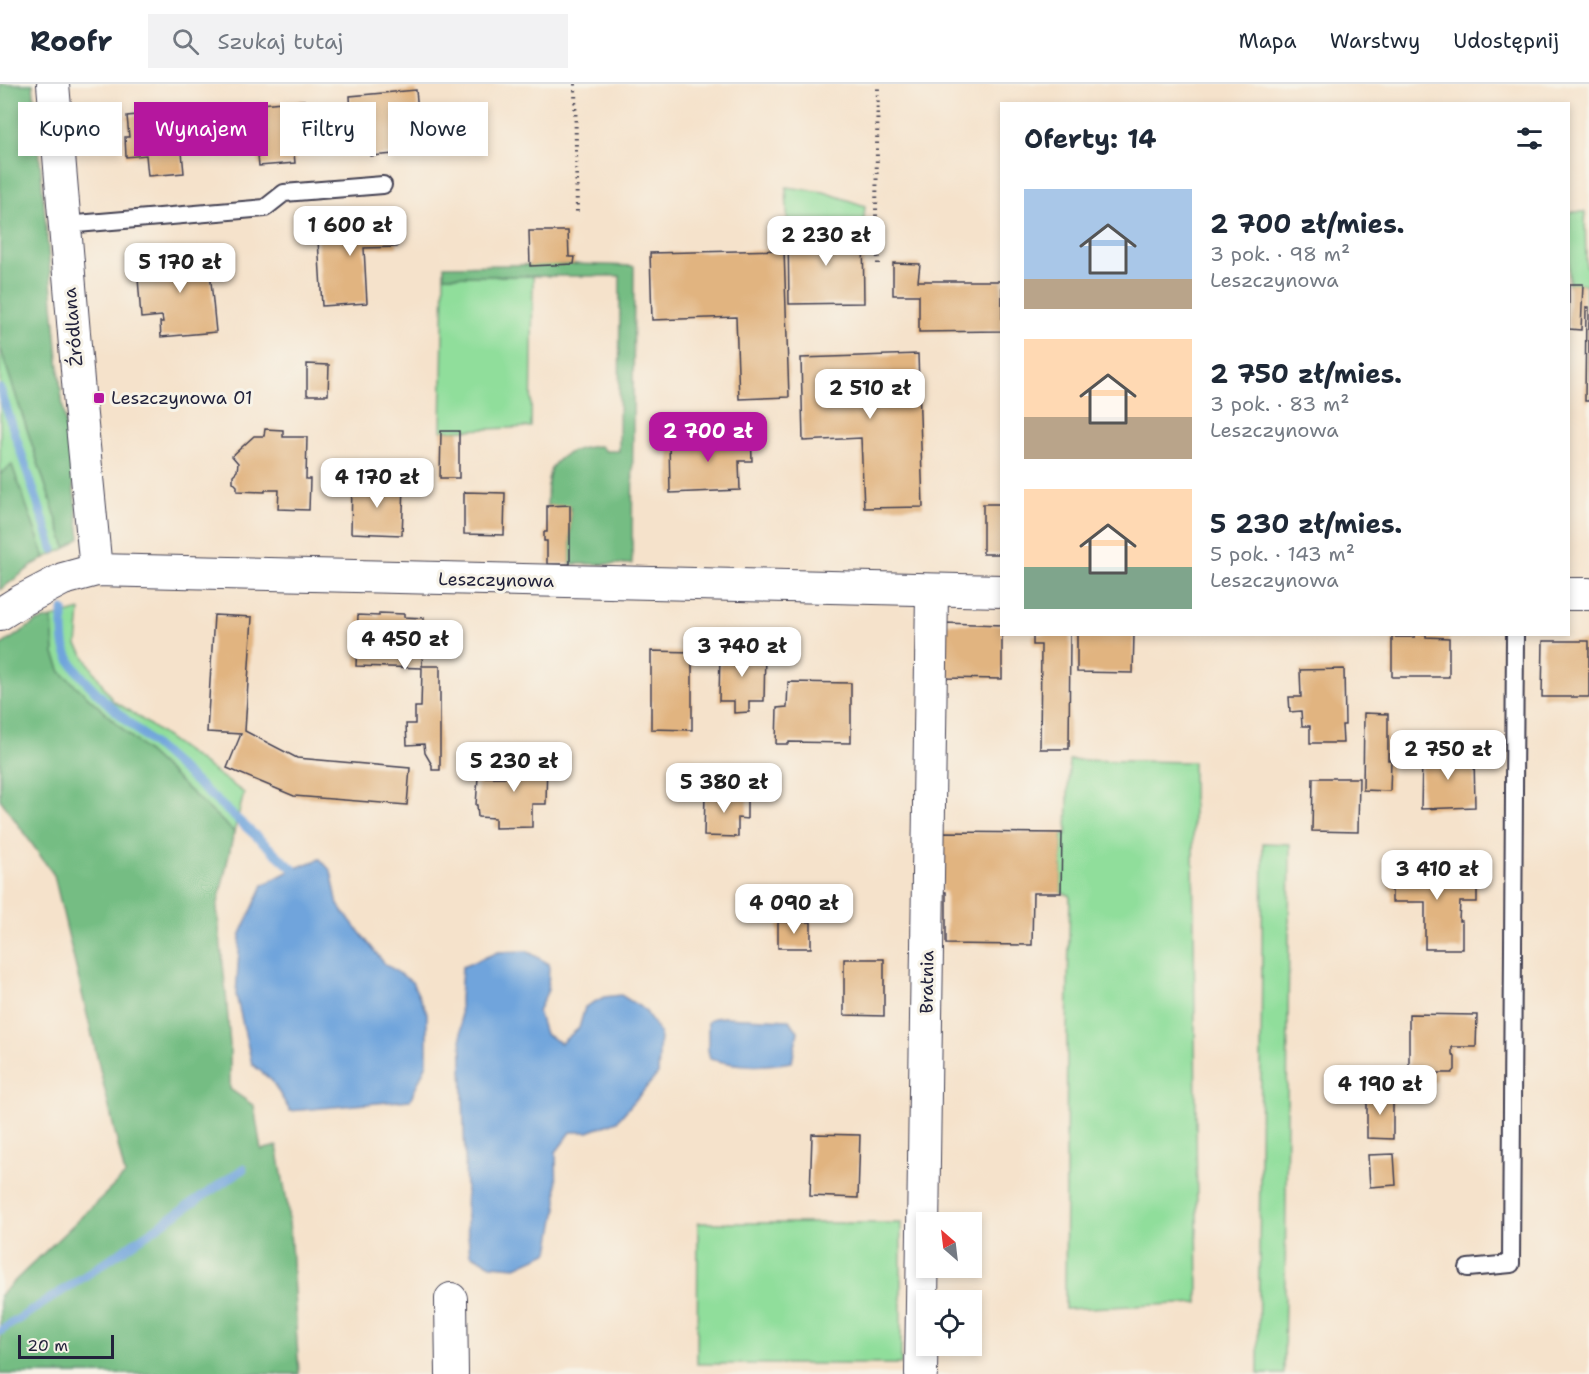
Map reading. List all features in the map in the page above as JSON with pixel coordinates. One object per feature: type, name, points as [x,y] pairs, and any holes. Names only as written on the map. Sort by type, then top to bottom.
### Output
[{"type":"street","name":"Źródlana","points":[[53,84],[78,389],[96,570]]},
{"type":"street","name":"Leszczynowa","points":[[0,614],[63,579],[96,570],[1000,591]]},
{"type":"street","name":"Bratnia","points":[[921,1374],[932,591]]},
{"type":"street","points":[[1570,594],[1589,594]]},
{"type":"street","points":[[451,1299],[452,1374]]},
{"type":"lane","points":[[65,225],[265,208],[284,193],[383,185]]},
{"type":"lane","points":[[1467,1268],[1511,1264],[1515,636]]},
{"type":"path","points":[[575,84],[577,215]]},
{"type":"path","points":[[878,84],[876,214],[878,264]]},
{"type":"green space","points":[[0,84],[33,84],[35,102],[18,102],[18,156],[40,156],[61,391],[80,538],[66,548],[0,347]]},
{"type":"green space","points":[[786,187],[824,192],[865,206],[863,230],[788,232]]},
{"type":"green space","points":[[1570,212],[1585,212],[1589,307],[1586,307],[1586,284],[1570,284]]},
{"type":"green space","points":[[574,264],[634,266],[632,564],[570,564],[570,506],[547,506],[550,471],[561,458],[573,451],[600,446],[605,451],[619,451],[620,276],[444,276],[444,266]]},
{"type":"green space","points":[[444,276],[533,276],[531,427],[441,431]]},
{"type":"green space","points":[[0,347],[66,548],[45,558],[12,466],[0,474]]},
{"type":"green space","points":[[12,465],[45,558],[0,590],[0,474]]},
{"type":"green space","points":[[80,610],[77,645],[113,701],[244,793],[234,832],[61,672],[54,654],[52,618]]},
{"type":"green space","points":[[52,618],[54,654],[61,672],[234,832],[217,908],[230,1046],[230,1089],[254,1106],[261,1150],[277,1146],[287,1202],[299,1374],[0,1374],[0,1295],[125,1175],[54,875],[0,799],[0,646],[36,622]]},
{"type":"green space","points":[[1069,760],[1193,762],[1198,1303],[1065,1309],[1070,895],[1061,893],[1062,834],[1067,834]]},
{"type":"green space","points":[[1263,843],[1290,844],[1284,1374],[1258,1374]]},
{"type":"green space","points":[[698,1223],[901,1223],[901,1364],[697,1364]]},
{"type":"water","points":[[320,859],[331,871],[338,905],[384,963],[412,982],[427,1013],[427,1063],[410,1100],[290,1111],[272,1081],[252,1064],[236,995],[240,936],[263,885],[293,869]]},
{"type":"water","points":[[527,951],[549,964],[548,990],[538,1011],[545,1034],[561,1043],[579,1028],[585,1007],[604,997],[621,995],[645,1010],[660,1034],[658,1074],[617,1121],[588,1132],[571,1132],[556,1152],[557,1208],[549,1252],[516,1267],[491,1265],[470,1254],[467,1225],[460,999],[462,967],[498,952]]},
{"type":"water","points":[[714,1018],[789,1020],[798,1031],[792,1062],[751,1065],[731,1064],[710,1059],[708,1022]]},
{"type":"building","points":[[416,90],[417,102],[388,102],[388,155],[376,156],[376,102],[350,102],[350,96]]},
{"type":"building","points":[[280,102],[280,156],[294,156],[295,163],[259,166],[258,156],[268,156],[268,103]]},
{"type":"building","points":[[134,115],[134,156],[136,156],[126,157],[125,137],[129,137],[127,116]]},
{"type":"building","points":[[146,156],[182,156],[184,173],[148,176]]},
{"type":"building","points":[[396,218],[397,247],[364,248],[367,303],[322,306],[317,223]]},
{"type":"building","points":[[863,230],[864,303],[789,304],[788,232]]},
{"type":"building","points":[[529,231],[568,231],[569,257],[575,257],[574,264],[530,266]]},
{"type":"building","points":[[784,250],[789,397],[739,399],[736,317],[652,320],[650,253]]},
{"type":"building","points":[[208,251],[216,332],[161,337],[162,316],[141,318],[138,278],[159,276],[158,270],[155,270],[153,255]]},
{"type":"building","points":[[893,263],[920,264],[918,281],[1000,281],[1000,331],[919,332],[919,295],[893,295]]},
{"type":"building","points":[[1570,284],[1583,284],[1581,330],[1570,329]]},
{"type":"building","points":[[1586,307],[1589,307],[1589,401],[1585,401]]},
{"type":"building","points":[[918,354],[923,507],[864,508],[861,438],[803,441],[801,358]]},
{"type":"building","points":[[307,364],[329,365],[328,395],[307,395]]},
{"type":"building","points":[[265,429],[283,430],[283,437],[307,437],[306,479],[310,479],[309,510],[278,509],[279,490],[237,491],[233,475],[237,471],[238,463],[232,456],[254,436],[264,436]]},
{"type":"building","points":[[751,430],[752,461],[739,461],[740,490],[670,493],[669,439],[737,437],[737,431]]},
{"type":"building","points":[[441,431],[459,431],[459,478],[440,478]]},
{"type":"building","points":[[352,484],[404,486],[402,535],[351,533]]},
{"type":"building","points":[[464,492],[505,493],[504,535],[464,534]]},
{"type":"building","points":[[983,504],[1000,504],[1000,554],[983,554]]},
{"type":"building","points":[[570,505],[570,564],[547,564],[547,541],[544,541],[544,532],[547,532],[547,506]]},
{"type":"building","points":[[379,613],[424,618],[422,666],[440,666],[440,770],[432,770],[424,744],[407,745],[406,724],[415,724],[415,707],[421,707],[422,668],[356,666],[358,615],[379,616]]},
{"type":"building","points":[[214,615],[252,617],[245,731],[297,758],[410,768],[407,805],[294,796],[227,768],[241,734],[207,732]]},
{"type":"building","points":[[944,623],[1000,625],[1002,679],[943,678]]},
{"type":"building","points":[[1033,636],[1070,636],[1069,749],[1040,749],[1041,645],[1033,645]]},
{"type":"building","points":[[1077,636],[1134,636],[1133,673],[1077,672]]},
{"type":"building","points":[[1392,637],[1449,638],[1449,677],[1392,677]]},
{"type":"building","points":[[1543,641],[1589,641],[1589,697],[1542,697]]},
{"type":"building","points":[[651,651],[692,652],[692,730],[651,729]]},
{"type":"building","points":[[720,651],[765,651],[764,701],[749,701],[749,712],[734,713],[734,701],[719,701]]},
{"type":"building","points":[[1344,669],[1343,743],[1310,743],[1310,726],[1302,726],[1301,711],[1290,712],[1289,697],[1301,697],[1300,670]]},
{"type":"building","points":[[788,682],[851,683],[851,743],[789,742],[789,744],[776,744],[777,708],[787,707]]},
{"type":"building","points":[[1364,713],[1388,714],[1388,760],[1391,760],[1390,791],[1363,790]]},
{"type":"building","points":[[1456,747],[1457,757],[1474,756],[1475,807],[1421,809],[1422,757],[1438,757],[1444,748]]},
{"type":"building","points":[[509,757],[547,757],[546,804],[532,804],[532,827],[495,828],[495,818],[478,817],[476,805],[478,777],[509,777]]},
{"type":"building","points":[[1313,778],[1359,778],[1358,832],[1312,831]]},
{"type":"building","points":[[705,793],[747,793],[747,819],[738,818],[738,837],[704,836]]},
{"type":"building","points":[[942,832],[1062,833],[1061,893],[1033,893],[1032,945],[946,944],[946,892],[942,892]]},
{"type":"building","points":[[1390,870],[1477,871],[1477,902],[1460,902],[1459,921],[1462,921],[1462,949],[1425,949],[1425,902],[1392,902],[1392,890],[1389,890]]},
{"type":"building","points":[[778,922],[811,922],[811,948],[778,948]]},
{"type":"building","points":[[844,959],[884,959],[884,1016],[844,1015]]},
{"type":"building","points":[[1409,1014],[1477,1015],[1476,1047],[1452,1047],[1452,1054],[1455,1056],[1455,1070],[1452,1073],[1436,1073],[1436,1082],[1409,1083]]},
{"type":"building","points":[[1367,1093],[1393,1094],[1393,1139],[1367,1138]]},
{"type":"building","points":[[812,1134],[860,1135],[858,1198],[810,1196]]},
{"type":"building","points":[[1394,1154],[1396,1185],[1370,1187],[1368,1155]]},
{"type":"waterway","points":[[0,389],[53,549]]},
{"type":"waterway","points":[[63,610],[65,648],[82,677],[105,701],[293,869]]},
{"type":"waterway","points":[[0,1331],[243,1169]]},
{"type":"place","name":"Leszczynowa 01","points":[[99,398]]}]
